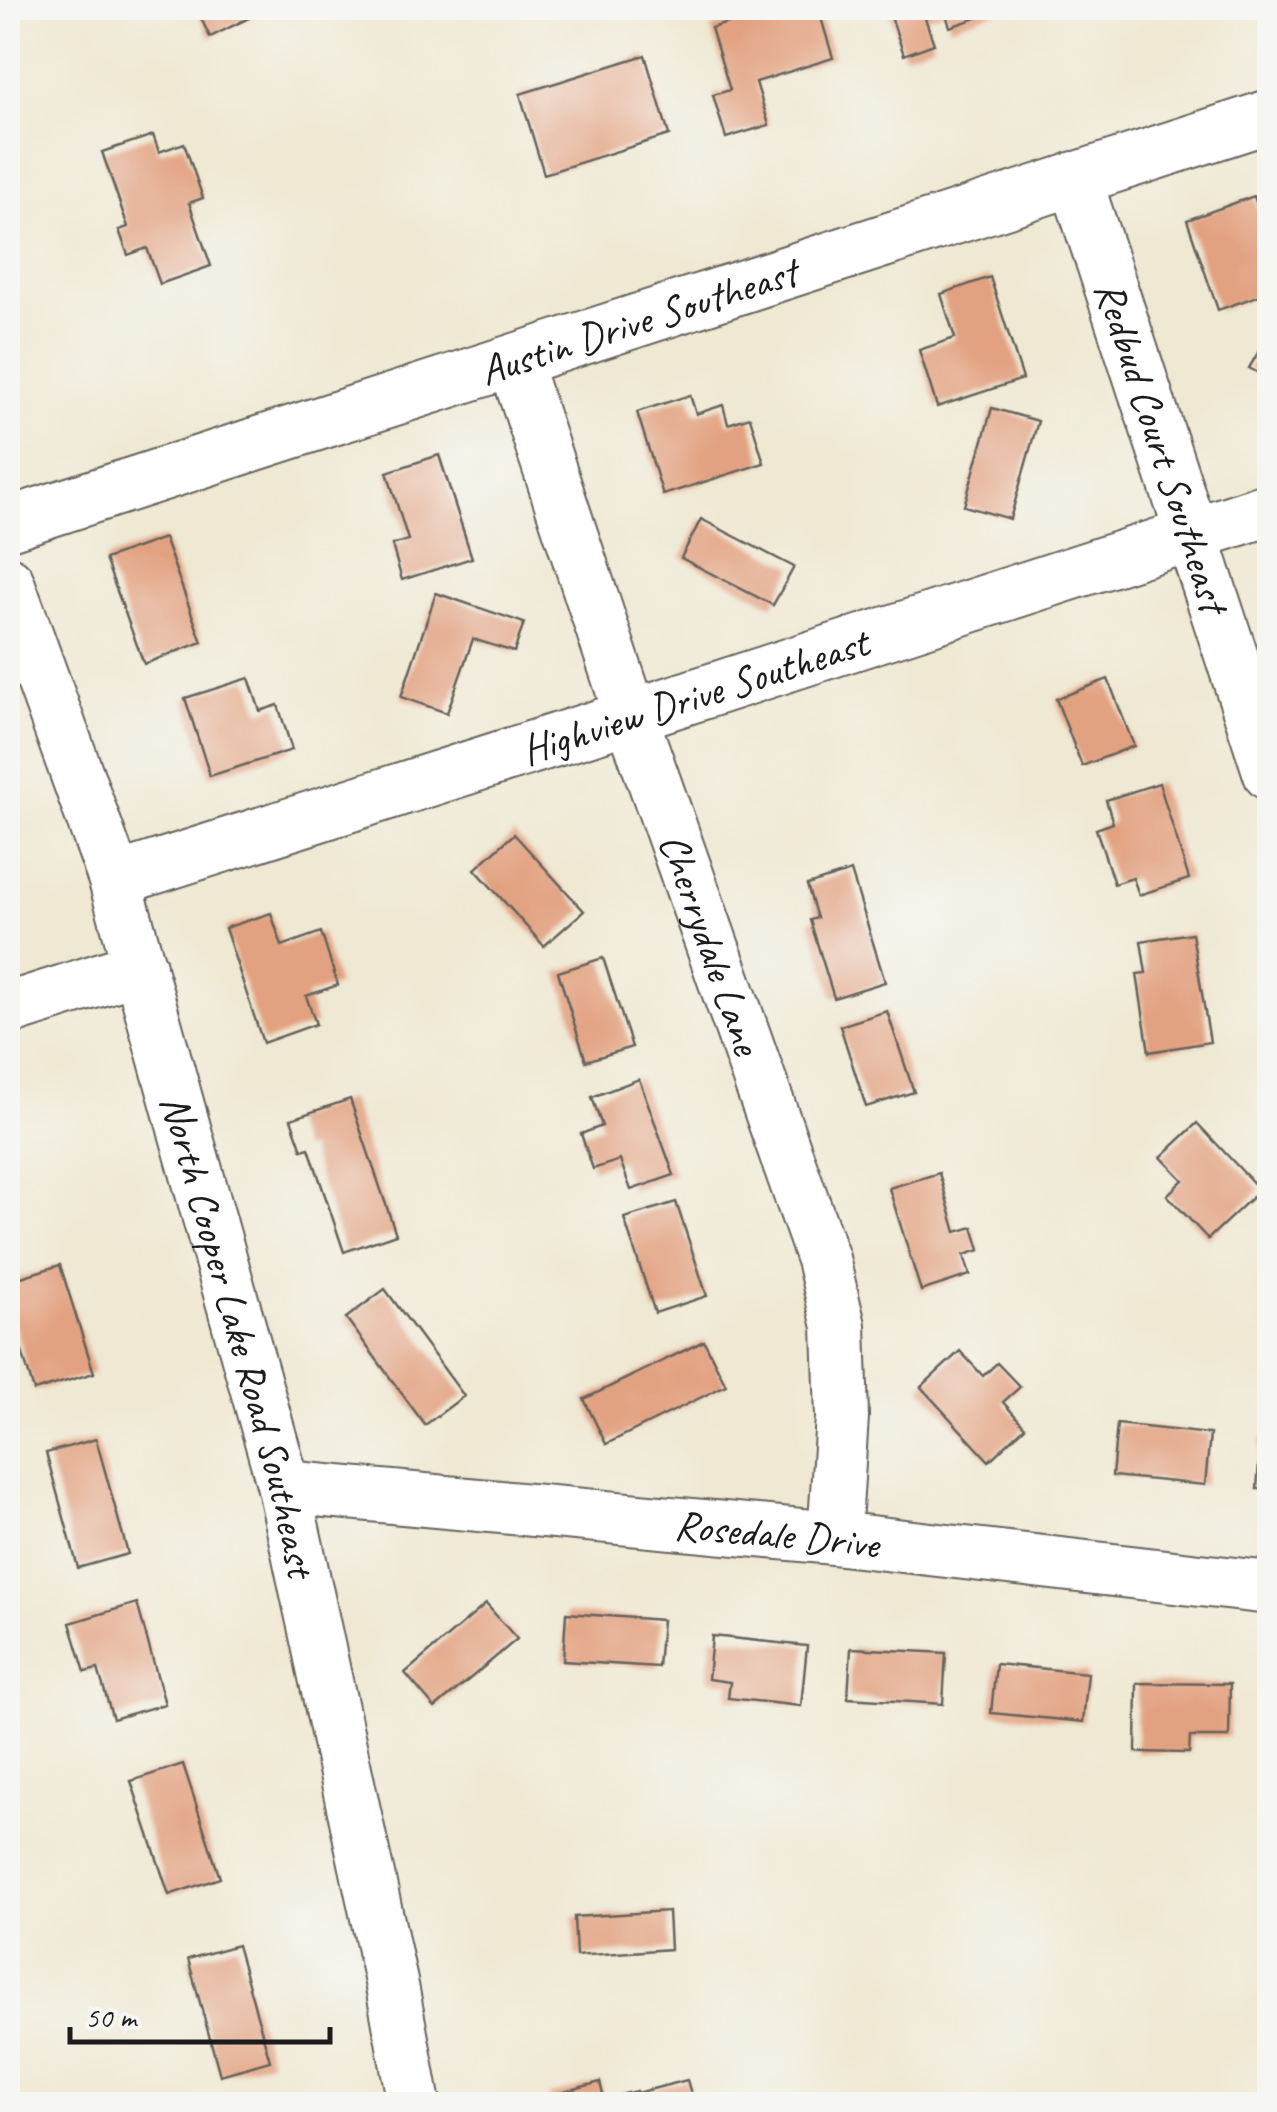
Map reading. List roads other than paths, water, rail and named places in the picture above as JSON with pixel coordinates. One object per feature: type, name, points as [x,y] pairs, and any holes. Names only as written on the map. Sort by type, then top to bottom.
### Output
[{"type":"street","name":"Austin Drive Southeast","points":[[8,524],[1270,116]]},
{"type":"street","name":"Redbud Court Southeast","points":[[1075,178],[1270,774]]},
{"type":"street","name":"Cherrydale Lane","points":[[514,361],[631,716],[831,1293],[839,1326],[842,1417],[834,1538]]},
{"type":"street","name":"Highview Drive Southeast","points":[[116,880],[1270,508]]},
{"type":"street","name":"North Cooper Lake Road Southeast","points":[[8,583],[116,880],[284,1487],[414,2104]]},
{"type":"street","points":[[8,1009],[140,967]]},
{"type":"street","name":"Rosedale Drive","points":[[284,1487],[834,1538],[1270,1588]]}]
